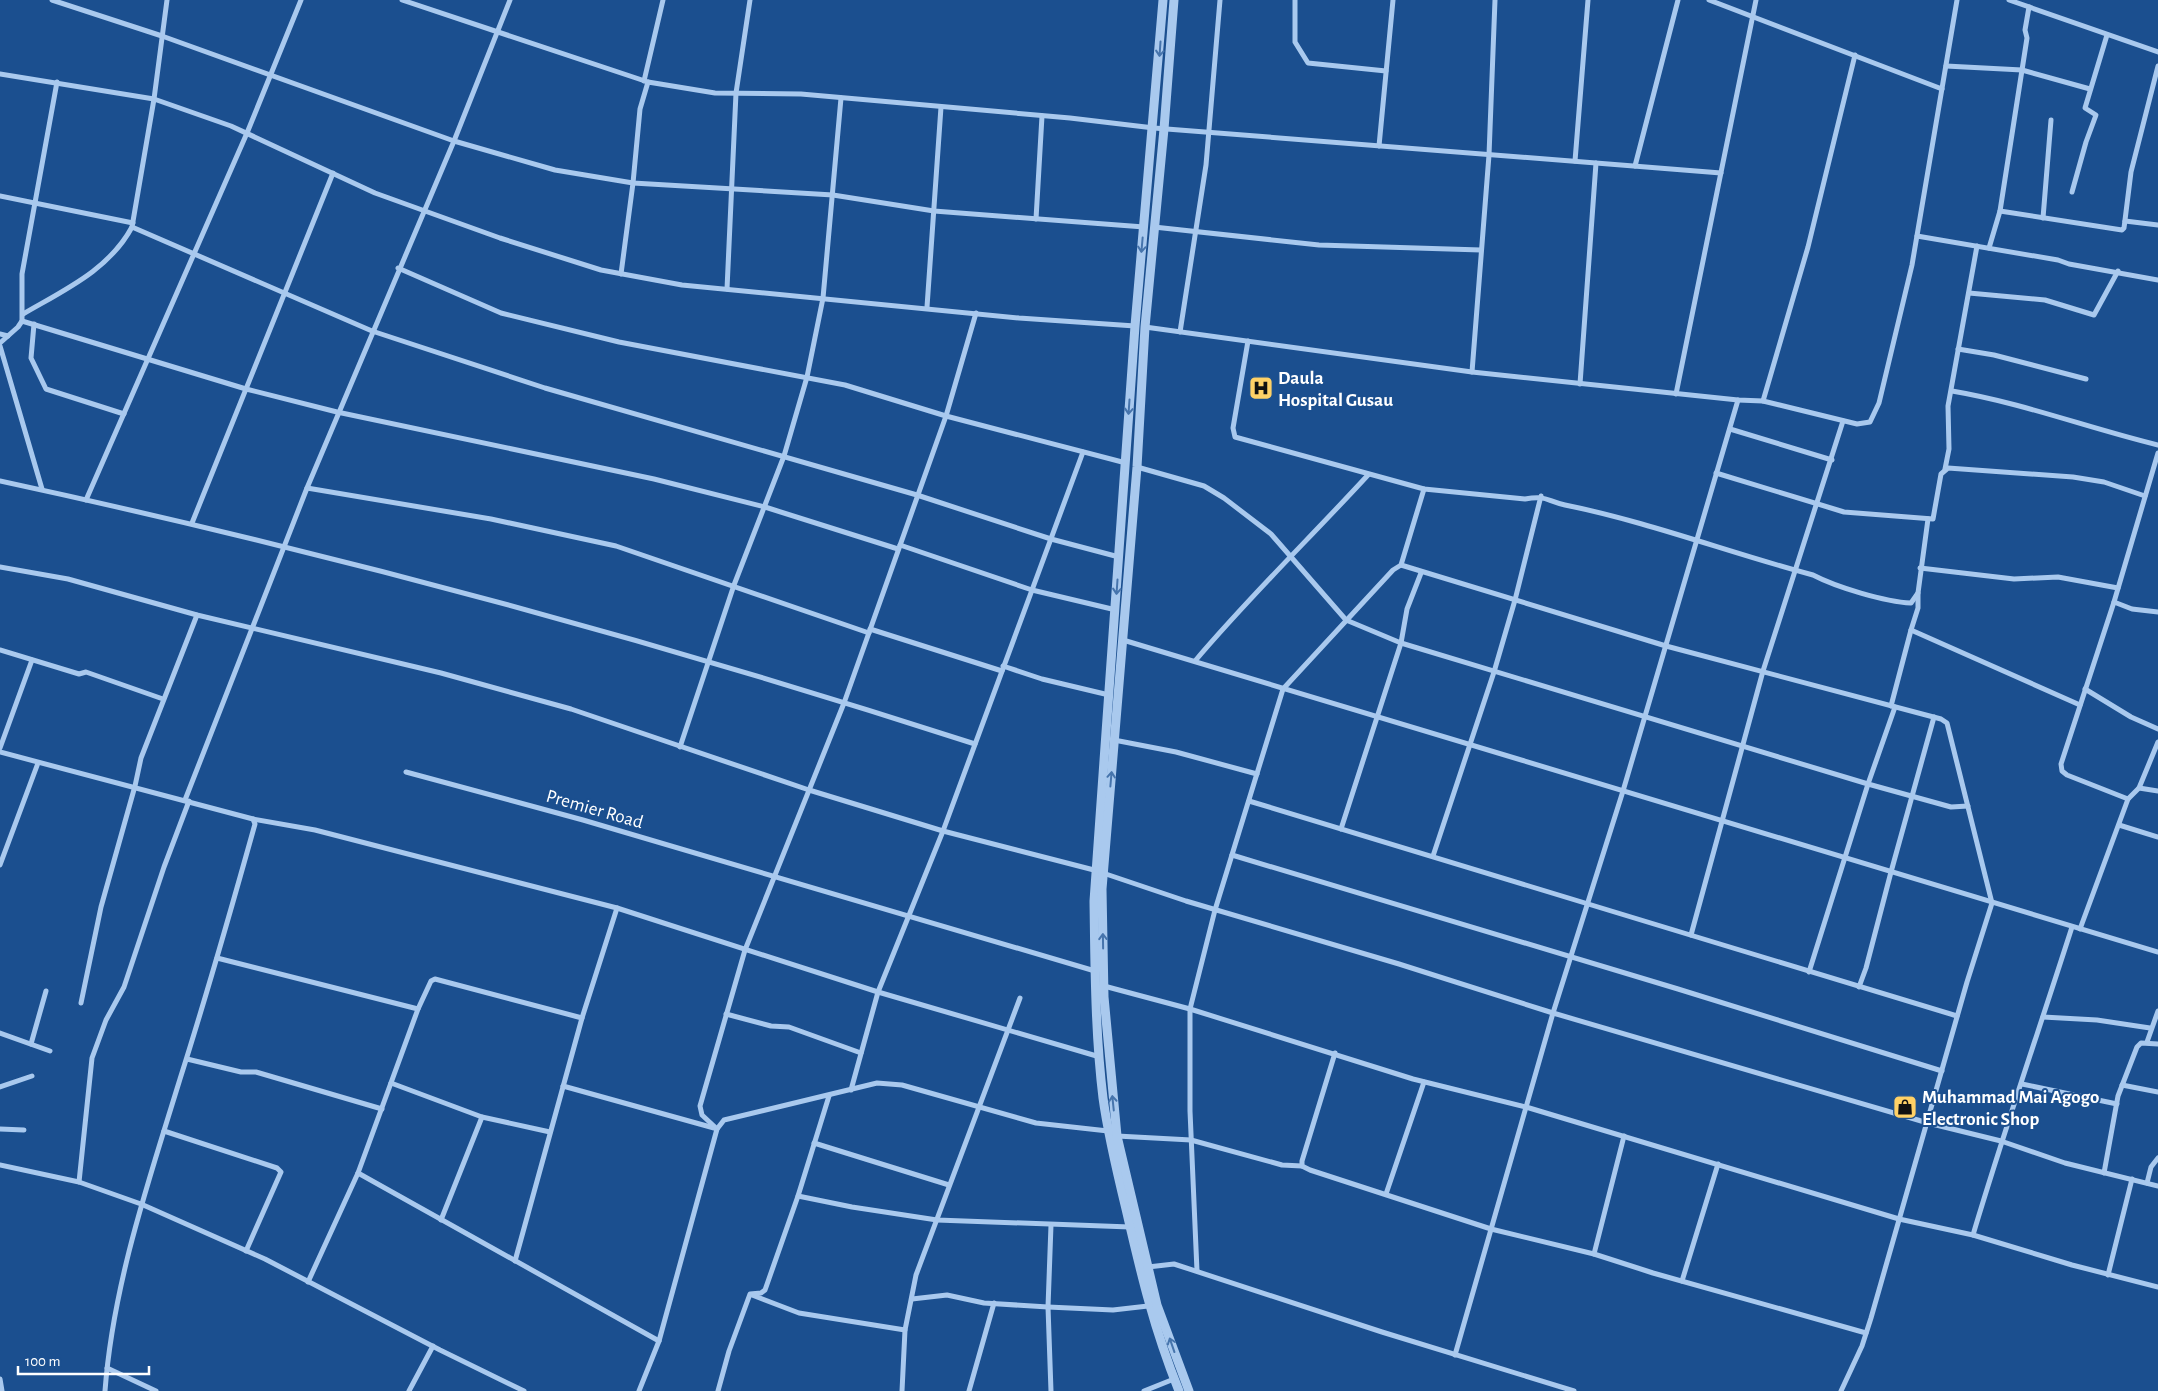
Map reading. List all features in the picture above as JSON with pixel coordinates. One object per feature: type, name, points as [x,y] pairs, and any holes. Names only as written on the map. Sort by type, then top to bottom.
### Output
[{"type":"street","points":[[52,0],[162,36],[454,142],[555,170],[633,183],[832,195],[934,211],[1144,226]]},
{"type":"street","points":[[23,314],[88,276],[108,261],[124,242],[133,225],[154,99],[167,0]]},
{"type":"street","points":[[86,500],[194,254],[302,0]]},
{"type":"street","points":[[402,0],[646,81],[685,90],[802,94],[1154,128],[1721,172]]},
{"type":"street","points":[[79,1182],[92,1058],[106,1020],[124,987],[187,801],[306,488],[398,268],[454,142],[510,0]]},
{"type":"street","points":[[620,274],[633,183],[640,109],[663,0]]},
{"type":"street","points":[[727,289],[736,93],[750,0]]},
{"type":"street","points":[[1163,0],[1154,128],[1135,326],[1109,695],[1098,872],[1095,971],[1100,1058],[1108,1131],[1148,1306],[1179,1391]]},
{"type":"street","points":[[1174,0],[1145,328],[1137,467],[1123,640],[1114,740],[1098,872],[1104,986],[1117,1136],[1158,1305],[1189,1391]]},
{"type":"street","points":[[1180,332],[1209,132],[1220,0]]},
{"type":"street","points":[[1295,0],[1295,42],[1308,62],[1386,71]]},
{"type":"street","points":[[1379,146],[1393,0]]},
{"type":"street","points":[[1472,372],[1489,155],[1495,0]]},
{"type":"street","points":[[1575,161],[1588,0]]},
{"type":"street","points":[[1635,166],[1678,0]]},
{"type":"street","points":[[1709,0],[1753,15],[1942,89]]},
{"type":"street","points":[[1676,394],[1756,0]]},
{"type":"street","points":[[1145,328],[1472,372],[1676,394],[1763,401],[1857,424],[1870,422],[1879,403],[1917,236],[1957,0]]},
{"type":"street","points":[[2009,0],[2023,2],[2029,7],[2158,52]]},
{"type":"street","points":[[1989,248],[2000,211],[2027,38],[2024,30],[2029,7]]},
{"type":"street","points":[[2072,192],[2086,142],[2096,115],[2085,108],[2106,35]]},
{"type":"street","points":[[1763,401],[1808,247],[1855,55]]},
{"type":"street","points":[[1946,66],[2022,70],[2090,89]]},
{"type":"street","points":[[2000,211],[2122,230],[2125,221],[2132,167],[2158,66]]},
{"type":"street","points":[[0,74],[154,99],[246,133],[375,193],[500,238],[601,270],[682,285],[1135,326]]},
{"type":"street","points":[[42,490],[0,345],[22,321],[22,274],[57,82]]},
{"type":"street","points":[[680,746],[734,586],[784,456],[807,377],[823,298],[841,98]]},
{"type":"street","points":[[927,307],[941,107]]},
{"type":"street","points":[[1036,219],[1042,116]]},
{"type":"street","points":[[2043,218],[2051,120]]},
{"type":"street","points":[[1580,384],[1596,163]]},
{"type":"street","points":[[192,523],[333,173]]},
{"type":"street","points":[[0,196],[133,225],[194,254],[372,331],[570,396],[917,495],[1051,539],[1119,557]]},
{"type":"street","points":[[2125,221],[2158,225]]},
{"type":"street","points":[[1154,227],[1319,245],[1482,250]]},
{"type":"street","points":[[1917,236],[2118,271],[2158,280]]},
{"type":"street","points":[[1716,473],[1844,512],[1933,519],[1939,482],[1945,469],[1949,449],[1948,406],[1977,246]]},
{"type":"street","points":[[398,268],[501,313],[619,342],[845,385],[946,416],[1126,463]]},
{"type":"street","points":[[1968,293],[2045,300],[2094,315],[2118,271]]},
{"type":"street","points":[[716,1129],[702,1115],[700,1106],[745,950],[844,703],[946,416],[976,313]]},
{"type":"street","points":[[22,321],[246,389],[337,412],[654,479],[764,507],[899,547],[1032,590],[1116,610]]},
{"type":"street","points":[[34,324],[31,358],[46,389],[124,414]]},
{"type":"street","points":[[0,334],[8,336]]},
{"type":"street","points":[[1248,342],[1233,428],[1235,437],[1424,489],[1525,499],[1541,496],[1562,504],[1589,509],[1897,603],[1911,604],[1918,593]]},
{"type":"street","points":[[1958,349],[1994,355],[2086,379]]},
{"type":"street","points":[[1952,391],[2038,409],[2112,434],[2158,445]]},
{"type":"street","points":[[1455,1355],[1552,1013],[1623,791],[1738,400]]},
{"type":"street","points":[[1691,935],[1763,671],[1843,421]]},
{"type":"street","points":[[1730,429],[1832,460]]},
{"type":"street","points":[[851,1090],[878,992],[943,831],[1083,452]]},
{"type":"street","points":[[2128,799],[2067,774],[2062,771],[2061,764],[2114,602],[2158,453]]},
{"type":"street","points":[[1137,467],[1204,486],[1224,498],[1271,534],[1346,620],[1401,643],[1868,784],[1951,806],[1968,806]]},
{"type":"street","points":[[1945,469],[2073,477],[2104,482],[2145,496]]},
{"type":"street","points":[[1196,661],[1240,608],[1291,558],[1368,475]]},
{"type":"street","points":[[0,481],[192,523],[514,605],[975,744]]},
{"type":"street","points":[[306,488],[491,519],[616,546],[869,631],[1042,679],[1109,695]]},
{"type":"street","points":[[1197,1271],[1191,1140],[1190,1008],[1215,910],[1283,689],[1393,570],[1401,565],[1424,489]]},
{"type":"street","points":[[1433,856],[1494,672],[1515,600],[1541,496]]},
{"type":"street","points":[[1809,972],[1893,706],[1918,608],[1920,568],[1928,519]]},
{"type":"street","points":[[1401,565],[1421,573],[1666,646],[1934,717],[1947,723],[1992,903],[1957,1016],[1928,1123],[1866,1333],[1841,1391]]},
{"type":"street","points":[[0,567],[53,575],[197,615],[252,626],[441,673],[561,707],[809,790],[943,831],[1098,872],[1215,910],[1399,964],[1552,1013],[1928,1123],[2001,1141],[2065,1163],[2158,1186]]},
{"type":"street","points":[[1920,568],[2014,580],[2058,577],[2118,588]]},
{"type":"street","points":[[1341,829],[1401,643],[1407,609],[1421,573]]},
{"type":"street","points":[[2114,602],[2132,609],[2158,612]]},
{"type":"street","points":[[81,1003],[101,907],[141,758],[197,615]]},
{"type":"street","points":[[1911,630],[2080,705]]},
{"type":"street","points":[[1123,640],[2158,952]]},
{"type":"street","points":[[0,650],[78,674],[86,672],[163,699]]},
{"type":"street","points":[[32,660],[0,750],[38,763],[135,786],[253,819],[324,833],[617,908],[878,992],[1007,1032],[1100,1058]]},
{"type":"street","points":[[2084,689],[2131,717],[2158,729]]},
{"type":"street","points":[[1859,987],[1866,968],[1890,872],[1934,717]]},
{"type":"street","points":[[1114,740],[1176,752],[1257,774]]},
{"type":"street","points":[[2080,929],[2128,799],[2139,788],[2158,742]]},
{"type":"street","points":[[0,865],[38,763]]},
{"type":"street","name":"Premier Road","points":[[406,772],[583,820],[1095,971]]},
{"type":"street","points":[[2139,788],[2158,791]]},
{"type":"street","points":[[1249,801],[1957,1016]]},
{"type":"street","points":[[105,1391],[112,1332],[141,1204],[218,958],[255,824],[253,819]]},
{"type":"street","points":[[2119,826],[2158,837]]},
{"type":"street","points":[[1232,855],[1678,989],[1942,1071]]},
{"type":"street","points":[[515,1261],[582,1018],[617,908]]},
{"type":"street","points":[[1973,1235],[2001,1141],[2022,1084],[2072,927]]},
{"type":"street","points":[[218,958],[418,1009]]},
{"type":"street","points":[[308,1282],[358,1173],[418,1009],[430,984],[435,979],[582,1018]]},
{"type":"street","points":[[1104,986],[1190,1008],[1424,1082],[1526,1107],[1899,1219],[1973,1235],[2158,1287]]},
{"type":"street","points":[[31,1044],[46,991]]},
{"type":"street","points":[[902,1391],[905,1330],[916,1275],[1020,998]]},
{"type":"street","points":[[2147,1042],[2150,1028],[2158,1011]]},
{"type":"street","points":[[726,1014],[771,1026],[789,1027],[861,1053]]},
{"type":"street","points":[[2043,1017],[2097,1020],[2150,1028]]},
{"type":"street","points":[[0,1033],[50,1051]]},
{"type":"street","points":[[2104,1172],[2122,1085],[2137,1047],[2141,1043],[2147,1042],[2158,1044]]},
{"type":"street","points":[[1302,1166],[1335,1053]]},
{"type":"street","points":[[187,1059],[241,1072],[256,1072],[382,1109]]},
{"type":"street","points":[[0,1087],[32,1076]]},
{"type":"street","points":[[1386,1194],[1424,1082]]},
{"type":"street","points":[[391,1083],[482,1117],[550,1132]]},
{"type":"street","points":[[639,1391],[659,1341],[716,1129],[724,1120],[877,1083],[902,1085],[1036,1123],[1108,1131]]},
{"type":"street","points":[[2022,1084],[2117,1104]]},
{"type":"street","points":[[2122,1085],[2158,1092]]},
{"type":"street","points":[[563,1086],[716,1129]]},
{"type":"street","points":[[750,1294],[761,1293],[764,1290],[798,1196],[828,1096]]},
{"type":"street","points":[[441,1220],[482,1117]]},
{"type":"street","points":[[0,1128],[24,1130]]},
{"type":"street","points":[[164,1131],[277,1168],[281,1172],[246,1251]]},
{"type":"street","points":[[1117,1136],[1191,1140],[1282,1165],[1302,1166],[1491,1229],[1594,1254],[1866,1333]]},
{"type":"street","points":[[1594,1254],[1624,1136]]},
{"type":"street","points":[[814,1143],[949,1185]]},
{"type":"street","points":[[2147,1183],[2151,1167],[2158,1158]]},
{"type":"street","points":[[1682,1281],[1718,1164]]},
{"type":"street","points":[[0,1165],[79,1182],[141,1204],[246,1251],[524,1391]]},
{"type":"street","points":[[358,1173],[659,1341]]},
{"type":"street","points":[[2108,1274],[2132,1179]]},
{"type":"street","points":[[798,1196],[852,1207],[937,1220],[1130,1227]]},
{"type":"street","points":[[1051,1225],[1048,1307],[1051,1391]]},
{"type":"street","points":[[1148,1267],[1174,1264],[1455,1355],[1574,1391]]},
{"type":"street","points":[[750,1294],[799,1313],[905,1330]]},
{"type":"street","points":[[718,1391],[729,1351],[750,1294]]},
{"type":"street","points":[[912,1299],[947,1295],[994,1303],[1113,1310],[1148,1306]]},
{"type":"street","points":[[969,1391],[994,1303]]},
{"type":"street","points":[[408,1391],[433,1346]]},
{"type":"street","points":[[107,1368],[156,1391]]},
{"type":"street","points":[[1144,1391],[1174,1378]]},
{"type":"street","points":[[0,1379],[2,1391]]},
{"type":"place","name":"Daula Hospital Gusau","points":[[1261,388]]},
{"type":"place","name":"Muhammad Mai Agogo Electronic Shop","points":[[1905,1107]]}]
